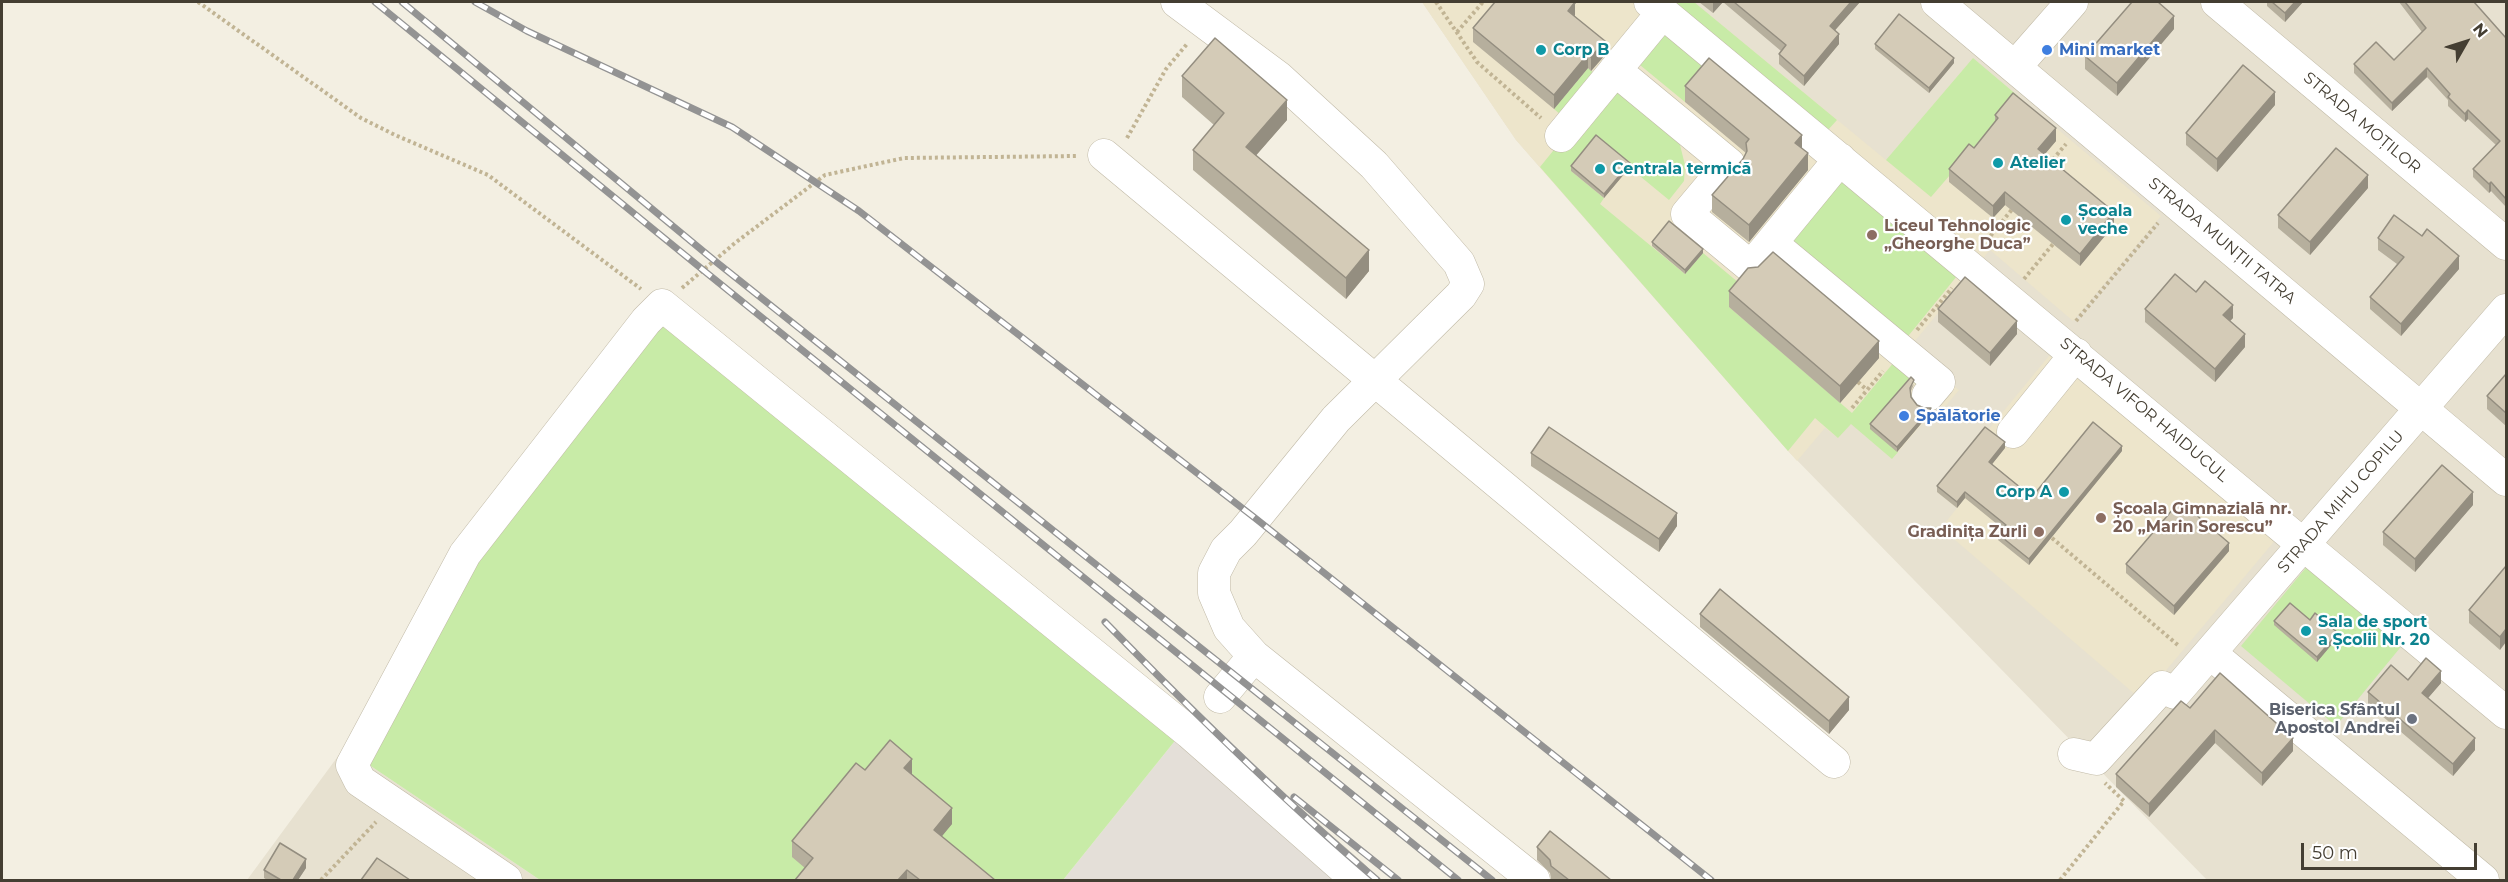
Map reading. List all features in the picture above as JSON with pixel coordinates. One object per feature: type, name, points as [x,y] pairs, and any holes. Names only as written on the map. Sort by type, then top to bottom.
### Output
[{"type":"street","points":[[1177,2],[1278,77],[1374,165],[1459,263],[1468,284],[1461,295],[1321,436],[1286,482],[1226,549],[1214,573],[1214,593],[1229,628],[1254,656],[1534,880]]},
{"type":"street","name":"STRADA MUNȚII TATRA","points":[[1937,2],[2506,480]]},
{"type":"street","points":[[2015,67],[2072,2]]},
{"type":"street","name":"STRADA MOȚILOR","points":[[2217,2],[2506,244]]},
{"type":"street","points":[[1561,136],[1615,70],[1656,7]]},
{"type":"street","name":"STRADA VIFOR HAIDUCUL","points":[[1656,7],[2506,713]]},
{"type":"street","points":[[1615,70],[1729,164],[1687,214],[1751,267],[1840,159]]},
{"type":"street","points":[[1104,155],[1834,762]]},
{"type":"street","points":[[1771,243],[1939,382],[1928,395]]},
{"type":"street","points":[[506,880],[360,781],[352,765],[465,554],[646,321],[662,305],[1190,734],[1355,878],[1354,880]]},
{"type":"street","name":"STRADA MIHU COPILU","points":[[2074,754],[2096,759],[2162,687],[2175,693],[2506,310]]},
{"type":"street","points":[[2013,432],[2068,348]]},
{"type":"street","points":[[1220,697],[1254,656]]},
{"type":"street","points":[[2205,658],[2483,880]]},
{"type":"path","points":[[198,2],[361,118],[488,175],[662,305],[735,243],[825,175],[904,158],[1104,155],[1124,142],[1166,69],[1205,23]]},
{"type":"path","points":[[1436,2],[1477,62],[1561,136]]},
{"type":"path","points":[[1457,32],[1483,2]]},
{"type":"path","points":[[2044,170],[2083,124]]},
{"type":"path","points":[[2068,348],[2176,202]]},
{"type":"path","points":[[1970,267],[2017,203]]},
{"type":"path","points":[[2008,298],[2054,244]]},
{"type":"path","points":[[1858,382],[1867,390]]},
{"type":"path","points":[[2052,538],[2205,658]]},
{"type":"path","points":[[2060,880],[2124,801]]},
{"type":"path","points":[[321,880],[392,803]]},
{"type":"shaded area","points":[[1422,2],[2506,2],[2506,880],[2207,880],[1788,451],[1516,140]]},
{"type":"shaded area","name":"Liceul Tehnologic „Gheorghe Duca”","points":[[1422,2],[1694,2],[1886,160],[1973,58],[2161,216],[2073,321],[1990,250],[1910,347],[1959,390],[1944,408],[1939,404],[1892,459],[1851,424],[1838,438],[1825,428],[1797,461],[1516,140]]},
{"type":"shaded area","name":"Școala Gimnazială nr. 20 „Marin Sorescu”","points":[[2053,351],[2277,538],[2163,674],[2137,696],[1941,528],[1957,508],[1937,492]]},
{"type":"shaded area","points":[[1178,737],[1348,880],[1063,880]]},
{"type":"shaded area","points":[[344,748],[540,880],[247,880]]},
{"type":"green space","points":[[1670,2],[1694,2],[1837,120],[1827,131]]},
{"type":"green space","points":[[1672,25],[1718,63],[1685,102],[1640,65]]},
{"type":"green space","points":[[1973,58],[2018,96],[1931,197],[1886,160]]},
{"type":"green space","points":[[1588,68],[1595,74],[1561,115],[1554,109]]},
{"type":"green space","points":[[1613,77],[1679,141],[1685,165],[1684,181],[1669,200],[1596,140],[1571,171],[1604,198],[1600,204],[1685,274],[1703,253],[1745,288],[1729,307],[1852,413],[1899,356],[1922,390],[1912,381],[1871,428],[1898,452],[1892,459],[1851,424],[1838,438],[1815,418],[1788,451],[1540,167]]},
{"type":"green space","points":[[1839,171],[1961,271],[1905,340],[1783,240]]},
{"type":"green space","points":[[647,308],[1178,737],[1063,880],[540,880],[344,748]]},
{"type":"green space","points":[[2309,564],[2404,643],[2336,726],[2241,646]]},
{"type":"building","name":"Corp B","points":[[1495,2],[1575,2],[1568,11],[1605,41],[1591,57],[1588,54],[1554,95],[1473,28]]},
{"type":"building","points":[[1734,2],[1851,2],[1830,26],[1839,34],[1804,76],[1779,54],[1786,45]]},
{"type":"building","points":[[2132,2],[2158,2],[2174,16],[2117,83],[2085,56]]},
{"type":"building","points":[[2272,2],[2295,2],[2285,13]]},
{"type":"building","points":[[2405,2],[2474,2],[2506,38],[2506,199],[2491,182],[2489,184],[2473,169],[2500,141],[2468,110],[2465,114],[2448,97],[2450,94],[2427,68],[2392,103],[2354,64],[2376,42],[2394,60],[2426,28]]},
{"type":"building","points":[[1899,14],[1954,58],[1929,88],[1875,44]]},
{"type":"building","points":[[1215,38],[1287,100],[1246,147],[1369,250],[1346,278],[1193,150],[1224,113],[1182,76]]},
{"type":"building","points":[[1709,58],[1802,135],[1795,143],[1808,153],[1749,225],[1712,195],[1743,159],[1749,139],[1685,86]]},
{"type":"building","points":[[2243,65],[2275,92],[2217,159],[2186,133]]},
{"type":"building","points":[[2013,93],[2056,128],[2038,149],[2114,212],[2080,254],[2005,192],[1993,206],[1949,169],[1969,144],[1974,148],[1998,118],[1995,115]]},
{"type":"building","name":"Centrala termică","points":[[1596,135],[1630,163],[1604,194],[1571,166]]},
{"type":"building","points":[[2336,148],[2368,175],[2310,242],[2278,215]]},
{"type":"building","points":[[2394,215],[2422,236],[2427,229],[2459,256],[2401,324],[2370,297],[2404,257],[2378,238]]},
{"type":"building","name":"Centrala termică","points":[[1669,221],[1703,249],[1685,270],[1652,242]]},
{"type":"building","points":[[1773,252],[1879,341],[1840,386],[1729,291],[1748,268],[1758,267]]},
{"type":"building","points":[[2175,274],[2196,292],[2205,281],[2233,305],[2223,315],[2245,334],[2215,369],[2145,309]]},
{"type":"building","points":[[1965,277],[2017,321],[1990,353],[1938,309]]},
{"type":"building","points":[[2506,374],[2506,413],[2487,396]]},
{"type":"building","name":"Spălătorie","points":[[1911,377],[1914,380],[1910,388],[1911,397],[1917,405],[1931,408],[1897,447],[1870,424]]},
{"type":"building","name":"Corp A","points":[[2093,422],[2122,446],[2029,559],[1998,534],[2006,525],[1965,492],[1957,502],[1937,486],[1985,427],[2005,442],[1989,462],[2032,497]]},
{"type":"building","points":[[1549,427],[1677,513],[1659,539],[1531,453]]},
{"type":"building","points":[[2442,465],[2473,492],[2415,559],[2383,532]]},
{"type":"building","points":[[2180,501],[2229,543],[2174,606],[2126,564]]},
{"type":"building","points":[[2506,566],[2506,629],[2500,637],[2469,610]]},
{"type":"building","points":[[1720,589],[1849,697],[1829,721],[1700,614]]},
{"type":"building","name":"Sala de sport a Școlii Nr. 20","points":[[2290,603],[2310,620],[2315,613],[2338,633],[2317,657],[2274,621]]},
{"type":"building","name":"Biserica Sfântul Apostol Andrei","points":[[2426,658],[2441,671],[2422,693],[2475,738],[2453,764],[2368,692],[2391,665],[2408,680]]},
{"type":"building","points":[[2220,673],[2293,738],[2262,773],[2215,730],[2149,804],[2116,774],[2181,701],[2190,708]]},
{"type":"building","points":[[890,740],[912,759],[904,768],[952,808],[934,830],[995,880],[920,880],[907,870],[898,880],[795,880],[813,858],[792,841],[856,763],[865,770]]},
{"type":"building","points":[[1550,831],[1611,880],[1569,880],[1551,866],[1550,860],[1537,847]]},
{"type":"building","points":[[280,843],[306,859],[293,880],[281,880],[264,870]]},
{"type":"building","points":[[377,858],[410,880],[361,880]]},
{"type":"railway","points":[[375,2],[1458,880]]},
{"type":"railway","points":[[402,2],[715,261],[1492,880]]},
{"type":"railway","points":[[475,2],[527,31],[732,127],[859,211],[1255,518],[1711,880]]},
{"type":"railway","points":[[1105,622],[1238,754],[1377,880]]},
{"type":"railway","points":[[1294,797],[1398,880]]},
{"type":"place","name":"Corp B","points":[[1541,50]]},
{"type":"place","name":"Mini market","points":[[2047,50]]},
{"type":"place","name":"Atelier","points":[[1998,163]]},
{"type":"place","name":"Centrala termică","points":[[1600,169]]},
{"type":"place","name":"Școala veche","points":[[2066,220]]},
{"type":"place","name":"Liceul Tehnologic „Gheorghe Duca”","points":[[1872,235]]},
{"type":"place","name":"Spălătorie","points":[[1904,416]]},
{"type":"place","name":"Corp A","points":[[2064,492]]},
{"type":"place","name":"Școala Gimnazială nr. 20 „Marin Sorescu”","points":[[2101,518]]},
{"type":"place","name":"Gradinița Zurli","points":[[2039,532]]},
{"type":"place","name":"Sala de sport a Școlii Nr. 20","points":[[2306,631]]},
{"type":"place","name":"Biserica Sfântul Apostol Andrei","points":[[2412,719]]}]
